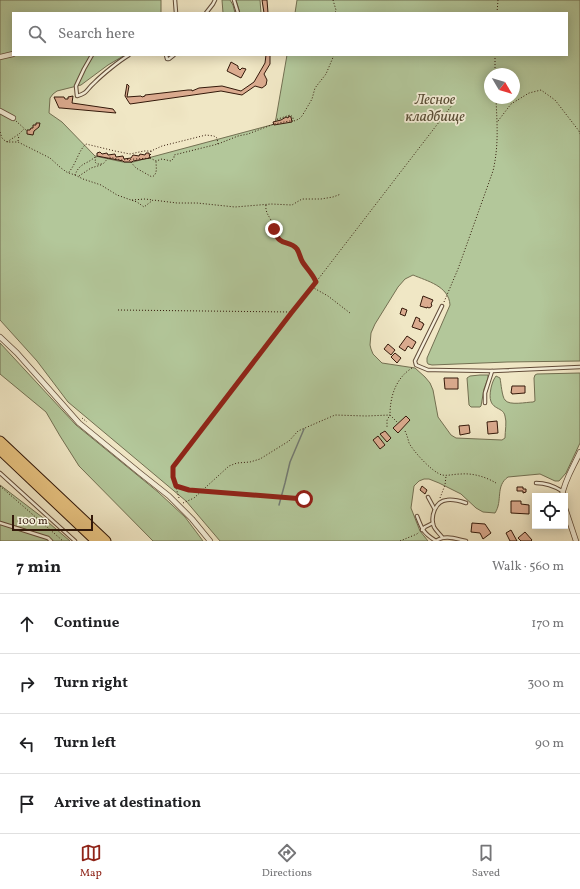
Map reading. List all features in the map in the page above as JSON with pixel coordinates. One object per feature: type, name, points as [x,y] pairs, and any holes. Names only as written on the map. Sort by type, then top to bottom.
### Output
[{"type":"highway","points":[[0,441],[106,541]]},
{"type":"highway","points":[[0,450],[96,541]]},
{"type":"street","points":[[0,57],[12,54]]},
{"type":"street","points":[[0,111],[13,118]]},
{"type":"street","points":[[0,337],[80,423],[170,496],[181,506],[210,541]]},
{"type":"street","points":[[562,493],[580,452]]},
{"type":"street","points":[[568,516],[577,538]]},
{"type":"lane","points":[[175,0],[176,12]]},
{"type":"lane","points":[[207,12],[215,0]]},
{"type":"lane","points":[[234,0],[238,12]]},
{"type":"lane","points":[[91,56],[76,86],[77,96],[85,94],[94,83],[128,56]]},
{"type":"lane","points":[[442,306],[415,361],[416,366],[428,370],[492,370],[580,367]]},
{"type":"lane","points":[[485,403],[485,393],[492,370]]},
{"type":"lane","points":[[0,473],[75,541]]},
{"type":"lane","points":[[536,483],[553,486],[561,493]]},
{"type":"lane","points":[[428,496],[434,509],[432,520],[434,528],[442,537]]},
{"type":"lane","points":[[434,509],[443,501],[449,499],[466,503]]},
{"type":"lane","points":[[417,516],[425,534],[436,541],[442,537],[466,541]]},
{"type":"lane","points":[[0,523],[48,538],[51,541]]},
{"type":"lane","points":[[422,530],[433,523]]},
{"type":"path","points":[[333,0],[335,12]]},
{"type":"path","points":[[497,12],[498,0]]},
{"type":"path","points":[[78,177],[91,168],[103,164],[109,157],[121,160],[150,158],[156,161],[171,161],[174,158],[174,155],[218,144],[274,124],[299,119],[312,99],[315,88],[326,74],[334,56]]},
{"type":"path","points":[[495,56],[495,68]]},
{"type":"path","points":[[498,122],[511,104],[529,93],[541,90],[555,100],[580,134]]},
{"type":"path","points":[[390,414],[366,416],[335,415],[298,431],[289,441],[260,460],[237,463],[229,466],[194,498],[181,506],[173,477],[173,467],[456,100]]},
{"type":"path","points":[[442,306],[458,269],[493,171],[497,146],[498,122],[496,104]]},
{"type":"path","points":[[275,120],[290,115],[293,117],[293,121]]},
{"type":"path","points":[[13,118],[27,131]]},
{"type":"path","points":[[7,142],[24,129]]},
{"type":"path","points":[[0,132],[2,138],[7,142],[18,142],[50,158],[68,172],[101,185],[117,196],[137,202],[144,207],[153,200]]},
{"type":"path","points":[[18,142],[19,134]]},
{"type":"path","points":[[68,172],[72,168],[86,144],[130,154],[151,151],[162,146],[206,135],[217,138],[218,144]]},
{"type":"path","points":[[150,158],[151,151]]},
{"type":"path","points":[[75,174],[77,168],[92,160],[96,156],[95,162],[103,164]]},
{"type":"path","points":[[129,160],[136,168],[152,177],[155,175],[156,171],[156,161]]},
{"type":"path","points":[[132,200],[145,199],[236,207],[267,204],[292,205],[302,199],[321,199],[342,194]]},
{"type":"path","points":[[267,204],[267,213],[272,222],[275,234],[282,242],[294,246],[297,249],[302,262],[312,274],[316,282]]},
{"type":"path","points":[[312,286],[350,313]]},
{"type":"path","points":[[118,310],[292,312]]},
{"type":"path","points":[[387,427],[387,420],[390,414],[391,397],[407,371],[416,366]]},
{"type":"path","points":[[390,414],[397,422]]},
{"type":"path","points":[[406,431],[409,442],[423,461],[437,473],[446,475],[474,475],[489,479],[496,483]]},
{"type":"path","points":[[437,506],[445,485],[446,475]]},
{"type":"path","points":[[0,486],[63,541]]},
{"type":"path","points":[[176,486],[189,490],[304,499]]},
{"type":"path","points":[[400,541],[417,534],[422,530]]},
{"type":"green space","name":"Лесное кладбище","points":[[0,0],[161,0],[161,12],[12,12],[12,56],[123,56],[108,65],[81,85],[57,91],[53,94],[50,98],[49,113],[62,122],[95,156],[123,162],[133,162],[275,124],[287,56],[568,56],[568,12],[295,12],[297,0],[580,0],[580,361],[428,364],[427,358],[450,305],[449,299],[446,293],[436,285],[413,275],[405,279],[398,287],[375,324],[371,333],[370,345],[373,354],[382,363],[415,368],[425,377],[433,390],[438,417],[451,435],[456,438],[502,440],[505,438],[506,418],[501,410],[493,405],[490,396],[493,380],[496,376],[500,378],[502,393],[505,400],[510,403],[518,403],[535,401],[534,378],[537,374],[580,373],[580,443],[566,473],[559,481],[555,481],[540,474],[508,477],[500,489],[499,504],[495,513],[483,512],[476,508],[461,494],[439,483],[429,479],[419,481],[414,486],[411,508],[420,531],[428,541],[220,541],[186,501],[68,402],[37,361],[0,320]]},
{"type":"green space","points":[[222,0],[230,0],[235,12],[223,12]]},
{"type":"green space","points":[[236,0],[260,0],[261,12],[240,12]]},
{"type":"green space","points":[[0,343],[76,425],[158,492],[185,517],[203,541],[153,541],[79,466],[46,412],[0,374]]},
{"type":"green space","points":[[488,375],[481,406],[471,407],[469,405],[467,378],[470,376]]},
{"type":"green space","points":[[0,485],[42,517],[70,541],[0,541]]},
{"type":"building","points":[[262,0],[267,0],[268,12],[264,12]]},
{"type":"building","points":[[266,56],[270,56],[270,64],[264,74],[267,80],[266,85],[262,88],[255,86],[242,95],[221,91],[130,104],[125,96],[127,84],[129,86],[127,97],[142,97],[145,95],[188,90],[192,91],[199,88],[222,86],[241,91],[254,82],[265,63]]},
{"type":"building","points":[[231,62],[238,66],[240,70],[242,68],[246,69],[241,78],[227,71]]},
{"type":"building","points":[[73,96],[72,103],[113,109],[116,113],[59,108],[54,97],[64,97],[65,99],[68,99],[68,97]]},
{"type":"building","points":[[286,117],[291,117],[292,122],[274,125],[273,122]]},
{"type":"building","points":[[36,123],[40,123],[33,135],[27,134],[27,130],[33,128],[33,125],[36,125]]},
{"type":"building","points":[[100,152],[102,154],[107,153],[108,155],[115,154],[116,157],[123,156],[124,159],[131,158],[133,155],[139,156],[140,154],[145,155],[146,153],[149,153],[150,158],[132,162],[124,162],[97,156],[97,153]]},
{"type":"building","points":[[423,296],[433,300],[431,307],[427,308],[420,306]]},
{"type":"building","points":[[402,308],[407,310],[405,316],[400,314]]},
{"type":"building","points":[[416,317],[424,324],[421,330],[412,327]]},
{"type":"building","points":[[407,336],[416,342],[412,349],[408,346],[405,351],[399,347]]},
{"type":"building","points":[[388,344],[395,350],[391,355],[384,349]]},
{"type":"building","points":[[395,353],[401,358],[397,363],[391,357]]},
{"type":"building","points":[[444,378],[458,378],[458,389],[445,389]]},
{"type":"building","points":[[512,386],[525,386],[525,393],[512,394]]},
{"type":"building","points":[[406,416],[410,420],[398,433],[393,428]]},
{"type":"building","points":[[497,421],[498,433],[488,434],[487,422]]},
{"type":"building","points":[[469,425],[470,433],[460,435],[459,426]]},
{"type":"building","points":[[385,431],[391,438],[387,442],[380,434]]},
{"type":"building","points":[[378,436],[385,445],[380,449],[373,440]]},
{"type":"building","points":[[422,486],[427,490],[425,494],[420,490]]},
{"type":"building","points":[[517,487],[523,487],[523,489],[526,489],[526,492],[523,493],[523,491],[517,491]]},
{"type":"building","points":[[511,501],[521,501],[521,504],[529,505],[529,514],[511,513]]},
{"type":"building","points":[[472,523],[485,524],[491,533],[483,539],[480,533],[471,532]]},
{"type":"building","points":[[511,530],[517,541],[510,541],[506,533]]},
{"type":"building","points":[[525,532],[532,540],[531,541],[521,541],[518,538]]},
{"type":"waterway","points":[[279,505],[290,462],[304,429]]},
{"type":"route","points":[[274,229],[275,234],[282,242],[294,246],[297,249],[302,262],[312,274],[316,282],[173,467],[173,477],[176,486],[189,490],[304,499]]}]
